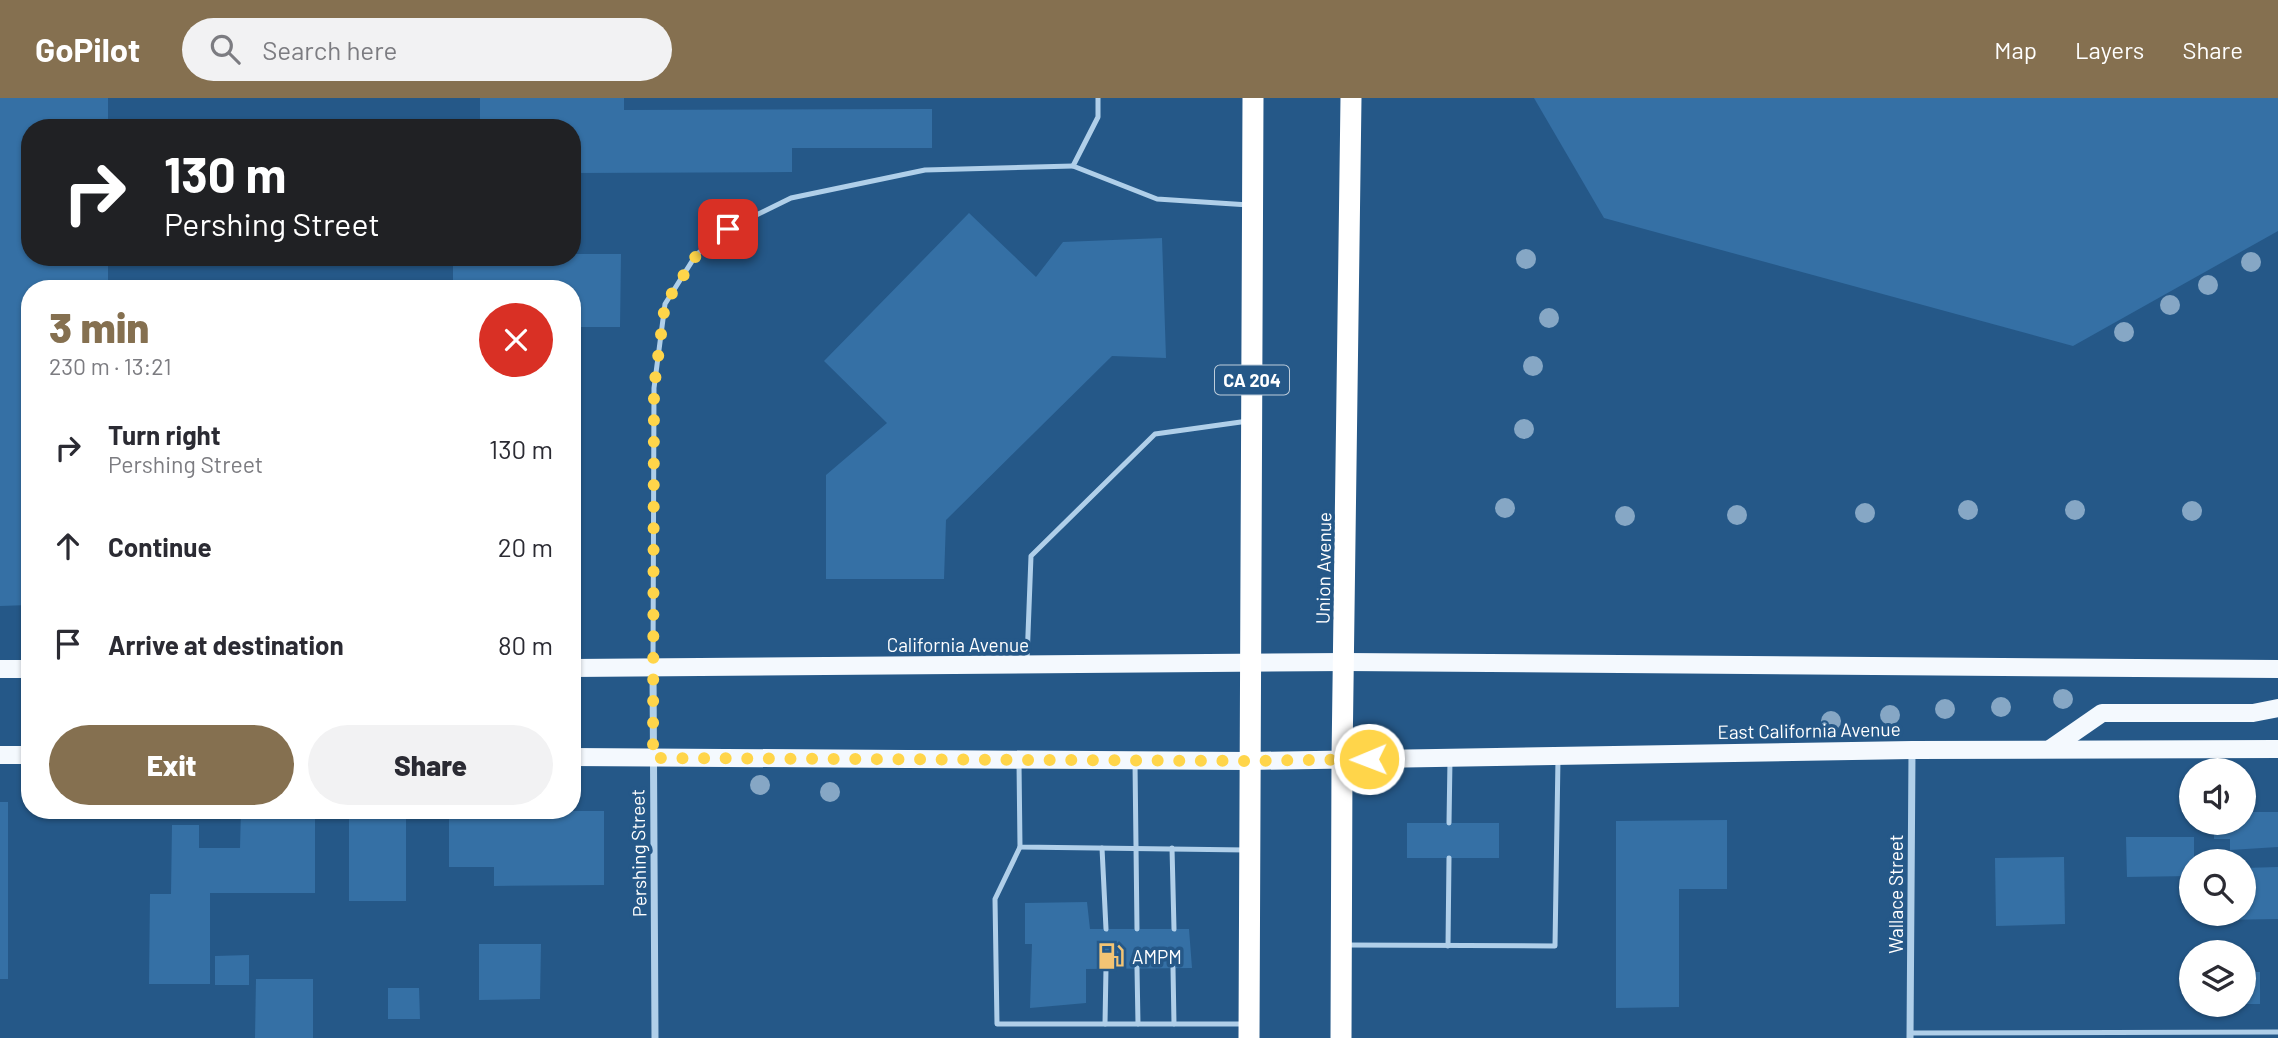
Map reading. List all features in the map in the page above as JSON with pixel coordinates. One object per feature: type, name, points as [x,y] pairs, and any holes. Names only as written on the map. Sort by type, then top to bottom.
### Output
[{"type":"highway","name":"CA 204","points":[[1249,1031],[1253,98]]},
{"type":"highway","name":"Union Avenue","points":[[1341,1038],[1351,98]]},
{"type":"main road","name":"California Avenue","points":[[581,668],[1345,662]]},
{"type":"main road","points":[[1345,662],[2278,669]]},
{"type":"main road","points":[[0,669],[21,669]]},
{"type":"main road","points":[[2050,749],[2102,713],[2253,713],[2278,708]]},
{"type":"main road","name":"East California Avenue","points":[[1342,759],[1912,750],[2278,749]]},
{"type":"main road","points":[[0,755],[21,755]]},
{"type":"main road","points":[[581,757],[1250,761],[1342,759]]},
{"type":"street","name":"Pershing Street","points":[[653,668],[655,1038]]},
{"type":"street","name":"Wallace Street","points":[[1910,1035],[1912,750]]},
{"type":"lane","points":[[1073,166],[1097,117],[1098,98]]},
{"type":"lane","points":[[653,668],[654,388],[665,304],[696,256],[728,229],[791,198],[925,170],[1073,166],[1157,199],[1252,205]]},
{"type":"lane","points":[[1027,665],[1031,556],[1155,434],[1251,420]]},
{"type":"lane","points":[[1342,945],[1555,946],[1558,755]]},
{"type":"lane","points":[[1449,823],[1450,757]]},
{"type":"lane","points":[[1019,760],[1020,846],[995,900],[997,1024],[1174,1024],[1249,1031]]},
{"type":"lane","points":[[1135,760],[1137,929]]},
{"type":"lane","points":[[1020,846],[1250,850]]},
{"type":"lane","points":[[1102,848],[1107,929]]},
{"type":"lane","points":[[1172,848],[1174,929]]},
{"type":"lane","points":[[1448,946],[1449,858]]},
{"type":"lane","points":[[1105,1024],[1106,968]]},
{"type":"lane","points":[[1137,968],[1138,1024]]},
{"type":"lane","points":[[1173,968],[1174,1024]]},
{"type":"lane","points":[[1910,1035],[2278,1032]]},
{"type":"building","points":[[0,98],[108,98],[108,119],[21,119],[21,266],[108,266],[108,280],[21,280],[21,605],[0,606]]},
{"type":"building","points":[[480,98],[624,98],[624,110],[932,109],[932,148],[792,148],[792,172],[581,173],[581,119],[480,119]]},
{"type":"building","points":[[1534,98],[2278,98],[2278,231],[2073,346],[1604,218]]},
{"type":"building","points":[[969,213],[1036,277],[1063,242],[1162,238],[1166,358],[1112,356],[946,520],[944,579],[826,579],[826,475],[887,423],[824,361]]},
{"type":"building","points":[[581,254],[621,254],[620,327],[581,327],[581,280],[453,280],[453,266],[581,266]]},
{"type":"building","points":[[0,802],[8,802],[8,979],[0,979]]},
{"type":"building","points":[[581,811],[604,811],[604,885],[494,886],[494,867],[449,867],[449,819],[581,819]]},
{"type":"building","points":[[2256,812],[2278,812],[2278,847],[2230,849],[2230,839],[2214,839],[2214,835],[2256,835]]},
{"type":"building","points":[[241,819],[315,819],[315,893],[210,893],[210,984],[149,984],[150,894],[171,894],[172,825],[199,825],[199,848],[240,848]]},
{"type":"building","points":[[349,819],[406,819],[406,901],[349,901]]},
{"type":"building","points":[[1727,820],[1727,889],[1679,889],[1679,1007],[1616,1008],[1616,821]]},
{"type":"building","points":[[1407,823],[1499,823],[1499,858],[1407,858]]},
{"type":"building","points":[[2126,837],[2194,837],[2194,849],[2179,849],[2179,876],[2127,877]]},
{"type":"building","points":[[2064,857],[2065,924],[1996,926],[1995,858]]},
{"type":"building","points":[[2278,867],[2278,919],[2256,919],[2256,868]]},
{"type":"building","name":"AMPM","points":[[1087,902],[1090,929],[1189,929],[1192,968],[1086,969],[1086,1003],[1030,1008],[1032,944],[1025,944],[1025,903]]},
{"type":"building","points":[[479,944],[541,944],[540,999],[479,1000]]},
{"type":"building","points":[[249,955],[249,985],[215,985],[215,956]]},
{"type":"building","points":[[2256,972],[2260,972],[2260,1004],[2256,1004]]},
{"type":"building","points":[[256,979],[313,979],[313,1038],[255,1038]]},
{"type":"building","points":[[388,988],[419,988],[420,1019],[388,1019]]},
{"type":"place","name":"AMPM","points":[[1111,956]]},
{"type":"route","points":[[728,229],[696,256],[665,304],[654,388],[653,758],[1250,761],[1369,759]]}]
